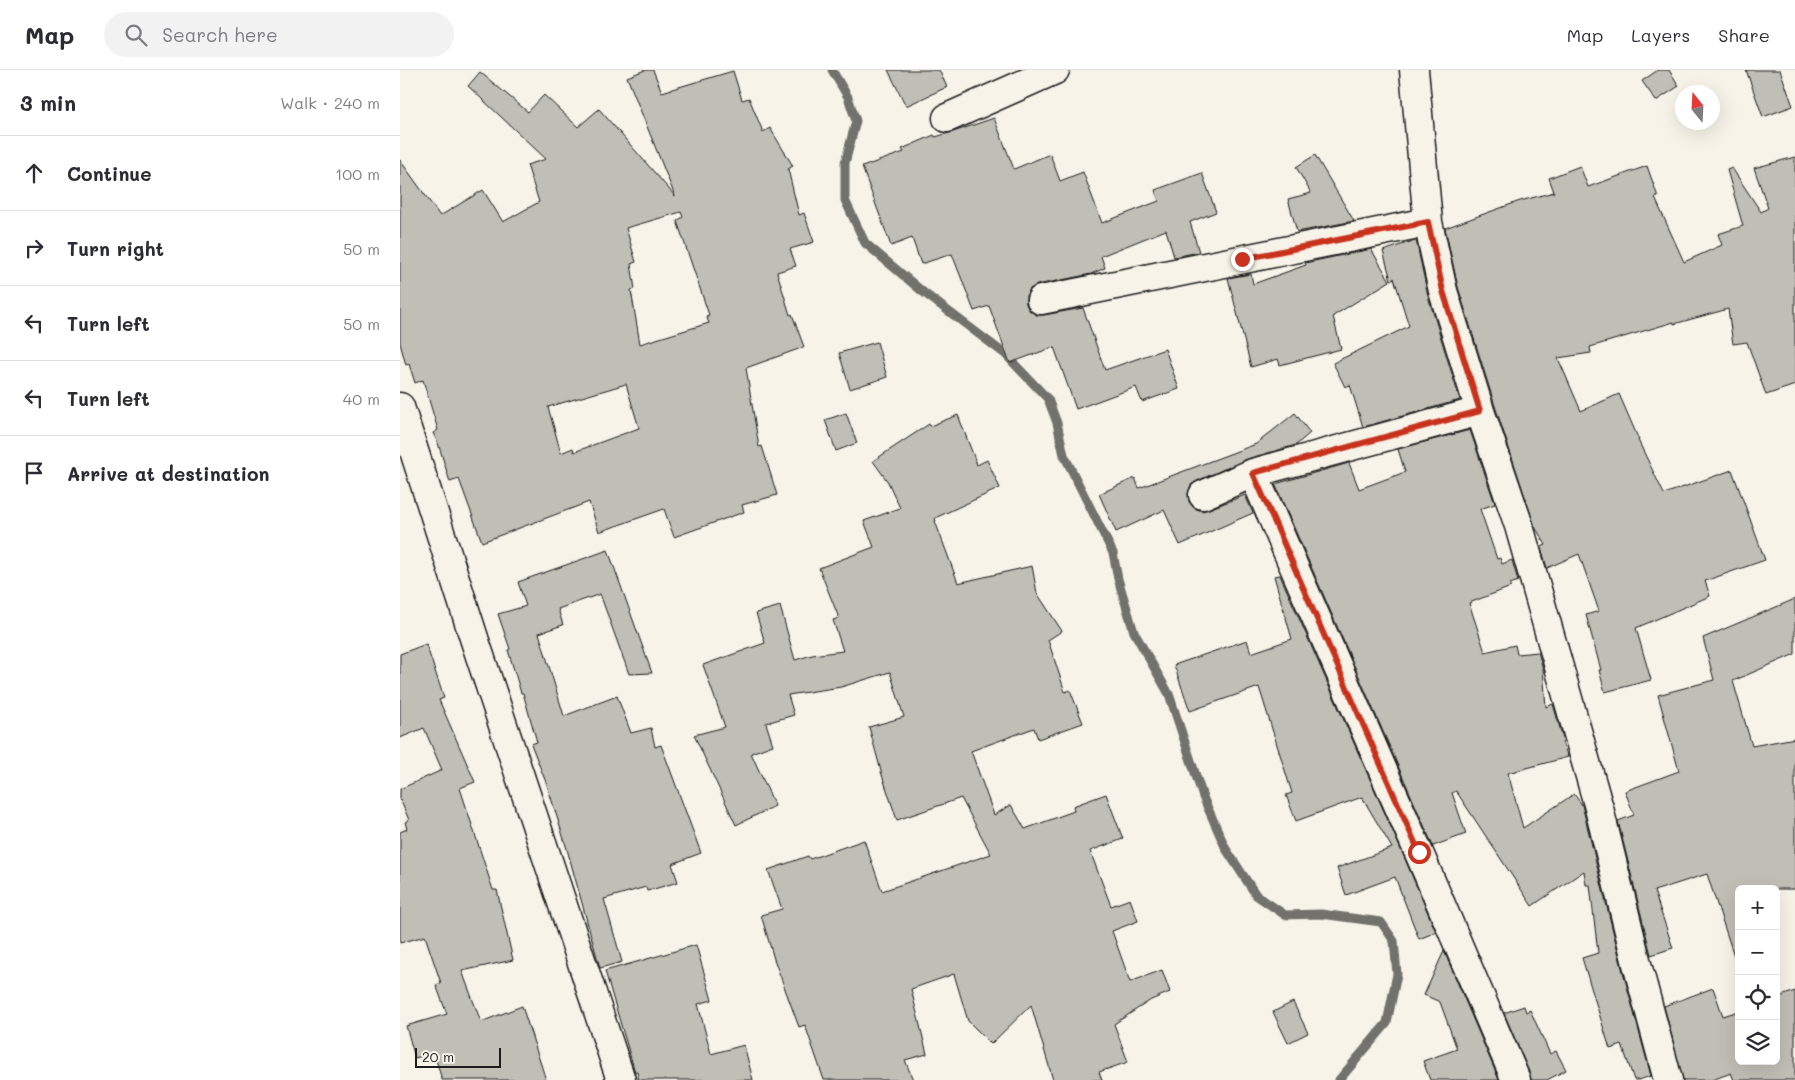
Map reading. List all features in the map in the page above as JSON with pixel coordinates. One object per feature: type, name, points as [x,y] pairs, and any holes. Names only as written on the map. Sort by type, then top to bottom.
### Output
[{"type":"street","points":[[947,118],[1055,70]]},
{"type":"street","points":[[1414,70],[1428,222],[1443,291],[1480,411],[1519,526],[1599,808],[1637,964],[1668,1080]]},
{"type":"street","points":[[1041,300],[1428,222]]},
{"type":"street","points":[[400,407],[620,1080]]},
{"type":"street","points":[[1203,495],[1253,473],[1480,411]]},
{"type":"street","points":[[1253,473],[1419,852],[1516,1080]]},
{"type":"building","points":[[645,70],[653,70],[662,92],[733,71],[742,100],[749,98],[763,132],[770,128],[793,166],[788,169],[799,215],[804,213],[814,242],[790,249],[796,266],[777,272],[790,315],[792,314],[804,347],[746,368],[759,447],[762,446],[777,495],[742,505],[744,512],[674,537],[664,509],[599,532],[589,502],[482,542],[459,479],[450,482],[433,433],[438,430],[423,380],[415,383],[409,364],[406,365],[400,343],[400,160],[440,216],[483,190],[503,222],[539,202],[527,165],[546,159],[468,86],[480,72],[528,112],[544,95],[578,127],[599,109],[675,196],[627,77]],"holes":[[[681,212],[683,217],[677,221],[709,315],[706,316],[709,323],[640,344],[631,290],[635,289],[631,264],[636,262],[626,228]],[[626,384],[639,428],[574,452],[573,448],[561,453],[548,407]]]},
{"type":"building","points":[[888,70],[939,70],[947,87],[906,106]]},
{"type":"building","points":[[1658,70],[1669,70],[1678,85],[1675,85],[1675,89],[1656,101],[1642,81]]},
{"type":"building","points":[[1746,70],[1780,70],[1793,106],[1763,117]]},
{"type":"building","points":[[994,118],[1014,169],[1050,154],[1060,181],[1083,172],[1102,223],[1159,201],[1155,190],[1202,173],[1216,212],[1190,222],[1199,252],[1174,257],[1166,230],[1101,256],[1105,268],[1091,274],[1037,285],[1030,289],[1026,296],[1026,304],[1029,310],[1036,315],[1083,308],[1105,370],[1165,349],[1179,389],[1142,402],[1136,387],[1076,409],[1054,347],[1010,363],[989,306],[974,311],[952,254],[921,264],[912,238],[891,246],[862,167],[904,152],[902,149],[934,135],[935,137],[953,132]]},
{"type":"building","points":[[1315,155],[1354,221],[1297,232],[1288,199],[1311,193],[1296,167]]},
{"type":"building","points":[[1795,157],[1795,385],[1766,395],[1747,342],[1733,344],[1728,309],[1674,324],[1674,322],[1590,347],[1591,353],[1558,358],[1581,411],[1619,394],[1638,440],[1664,494],[1732,470],[1765,560],[1705,581],[1710,596],[1636,628],[1651,680],[1605,692],[1586,615],[1599,611],[1579,554],[1547,568],[1541,547],[1546,545],[1535,527],[1495,406],[1458,287],[1445,228],[1520,201],[1554,192],[1549,178],[1580,166],[1588,187],[1647,166],[1658,197],[1655,198],[1684,262],[1722,245],[1718,234],[1743,226],[1727,170],[1732,168],[1761,212],[1768,208],[1754,168]]},
{"type":"building","points":[[1416,240],[1428,296],[1460,400],[1363,427],[1350,385],[1345,387],[1333,363],[1409,326],[1394,278],[1391,280],[1383,251]]},
{"type":"building","points":[[1371,249],[1390,281],[1333,316],[1341,349],[1280,365],[1278,359],[1251,367],[1228,278],[1251,274],[1253,284],[1306,265],[1305,263]]},
{"type":"building","points":[[877,342],[887,377],[850,389],[839,353]]},
{"type":"building","points":[[846,413],[857,443],[836,451],[825,420]]},
{"type":"building","points":[[1295,413],[1310,433],[1296,445],[1247,459],[1197,481],[1191,485],[1188,493],[1189,502],[1194,508],[1202,511],[1245,495],[1253,513],[1180,545],[1164,510],[1116,532],[1099,494],[1135,478],[1139,488],[1256,444]]},
{"type":"building","points":[[958,415],[977,465],[987,460],[1000,488],[935,518],[958,583],[1032,566],[1037,593],[1062,631],[1048,640],[1065,692],[1070,690],[1083,723],[1038,739],[1034,728],[971,751],[994,815],[1011,805],[1025,829],[1074,811],[1073,806],[1106,794],[1123,839],[1090,851],[1111,906],[1130,899],[1138,921],[1112,931],[1130,982],[1162,970],[1170,992],[1151,1000],[1114,1024],[1128,1062],[1099,1072],[1102,1080],[1053,1080],[1031,1005],[991,1044],[968,1021],[954,974],[911,989],[927,1054],[905,1060],[913,1080],[824,1080],[805,1025],[799,1027],[774,959],[761,915],[782,909],[768,870],[808,856],[810,859],[864,840],[882,891],[991,854],[961,798],[897,820],[869,727],[904,717],[890,672],[841,687],[788,695],[794,715],[766,723],[773,745],[751,753],[775,806],[736,825],[694,735],[725,727],[703,665],[765,643],[756,613],[780,606],[795,660],[812,655],[843,651],[833,620],[839,618],[819,568],[874,547],[864,521],[900,508],[888,482],[873,461],[929,424],[930,426]]},
{"type":"building","points":[[1470,430],[1495,504],[1480,509],[1497,559],[1500,558],[1502,564],[1512,560],[1518,581],[1510,584],[1511,587],[1469,603],[1485,652],[1515,645],[1517,654],[1538,652],[1543,669],[1546,707],[1553,704],[1564,742],[1562,742],[1568,757],[1508,773],[1523,828],[1574,794],[1582,805],[1651,1076],[1638,1080],[1634,1080],[1622,1045],[1610,1049],[1582,958],[1598,953],[1590,885],[1586,885],[1584,871],[1532,906],[1456,791],[1452,793],[1466,834],[1433,846],[1275,484],[1349,463],[1359,489],[1405,472],[1398,449]]},
{"type":"building","points":[[608,550],[652,673],[629,674],[600,594],[558,609],[563,625],[539,633],[564,716],[617,696],[631,733],[651,728],[655,747],[661,745],[701,853],[672,864],[678,882],[647,891],[646,887],[604,899],[622,962],[600,968],[567,849],[547,785],[531,744],[537,742],[498,614],[526,606],[518,582]]},
{"type":"building","points":[[1280,575],[1436,932],[1419,939],[1395,877],[1346,895],[1337,868],[1392,848],[1362,797],[1296,821],[1286,795],[1292,793],[1259,687],[1190,711],[1174,665],[1247,640],[1251,653],[1292,639],[1274,576]]},
{"type":"building","points":[[1795,599],[1795,654],[1733,681],[1752,746],[1795,738],[1795,889],[1780,889],[1780,885],[1735,885],[1734,956],[1707,874],[1654,891],[1673,948],[1651,955],[1618,821],[1634,815],[1625,791],[1679,771],[1658,695],[1714,680],[1703,638]]},
{"type":"building","points":[[426,644],[444,698],[439,700],[475,782],[460,788],[493,890],[497,890],[513,960],[462,971],[481,1022],[522,1006],[546,1080],[442,1080],[434,1053],[415,1058],[406,1026],[447,1014],[436,985],[441,983],[425,936],[400,943],[400,832],[407,829],[405,822],[409,820],[400,799],[400,789],[442,770],[424,728],[400,738],[400,654]]},
{"type":"building","points":[[696,945],[712,1000],[698,1004],[711,1054],[744,1045],[753,1080],[639,1080],[605,971]]},
{"type":"building","points":[[1444,951],[1499,1080],[1430,1080],[1423,1061],[1457,1049],[1440,1002],[1424,995]]},
{"type":"building","points":[[1713,988],[1723,1016],[1735,1012],[1735,1065],[1780,1065],[1780,997],[1795,991],[1795,1080],[1734,1080],[1731,1073],[1712,1080],[1683,1080],[1664,1006]]},
{"type":"building","points":[[1293,1002],[1308,1033],[1288,1043],[1273,1012]]},
{"type":"building","points":[[1524,1006],[1526,1012],[1530,1010],[1550,1054],[1556,1051],[1566,1070],[1547,1080],[1531,1080],[1504,1013]]},
{"type":"waterway","points":[[832,70],[848,97],[856,121],[845,163],[845,200],[865,243],[923,292],[1005,354],[1048,399],[1057,423],[1064,455],[1113,553],[1118,579],[1134,632],[1169,694],[1203,797],[1226,849],[1256,895],[1285,915],[1321,914],[1381,922],[1394,941],[1397,974],[1387,1023],[1339,1080]]},
{"type":"route","points":[[1242,259],[1428,222],[1443,291],[1480,411],[1253,473],[1419,852]]}]
